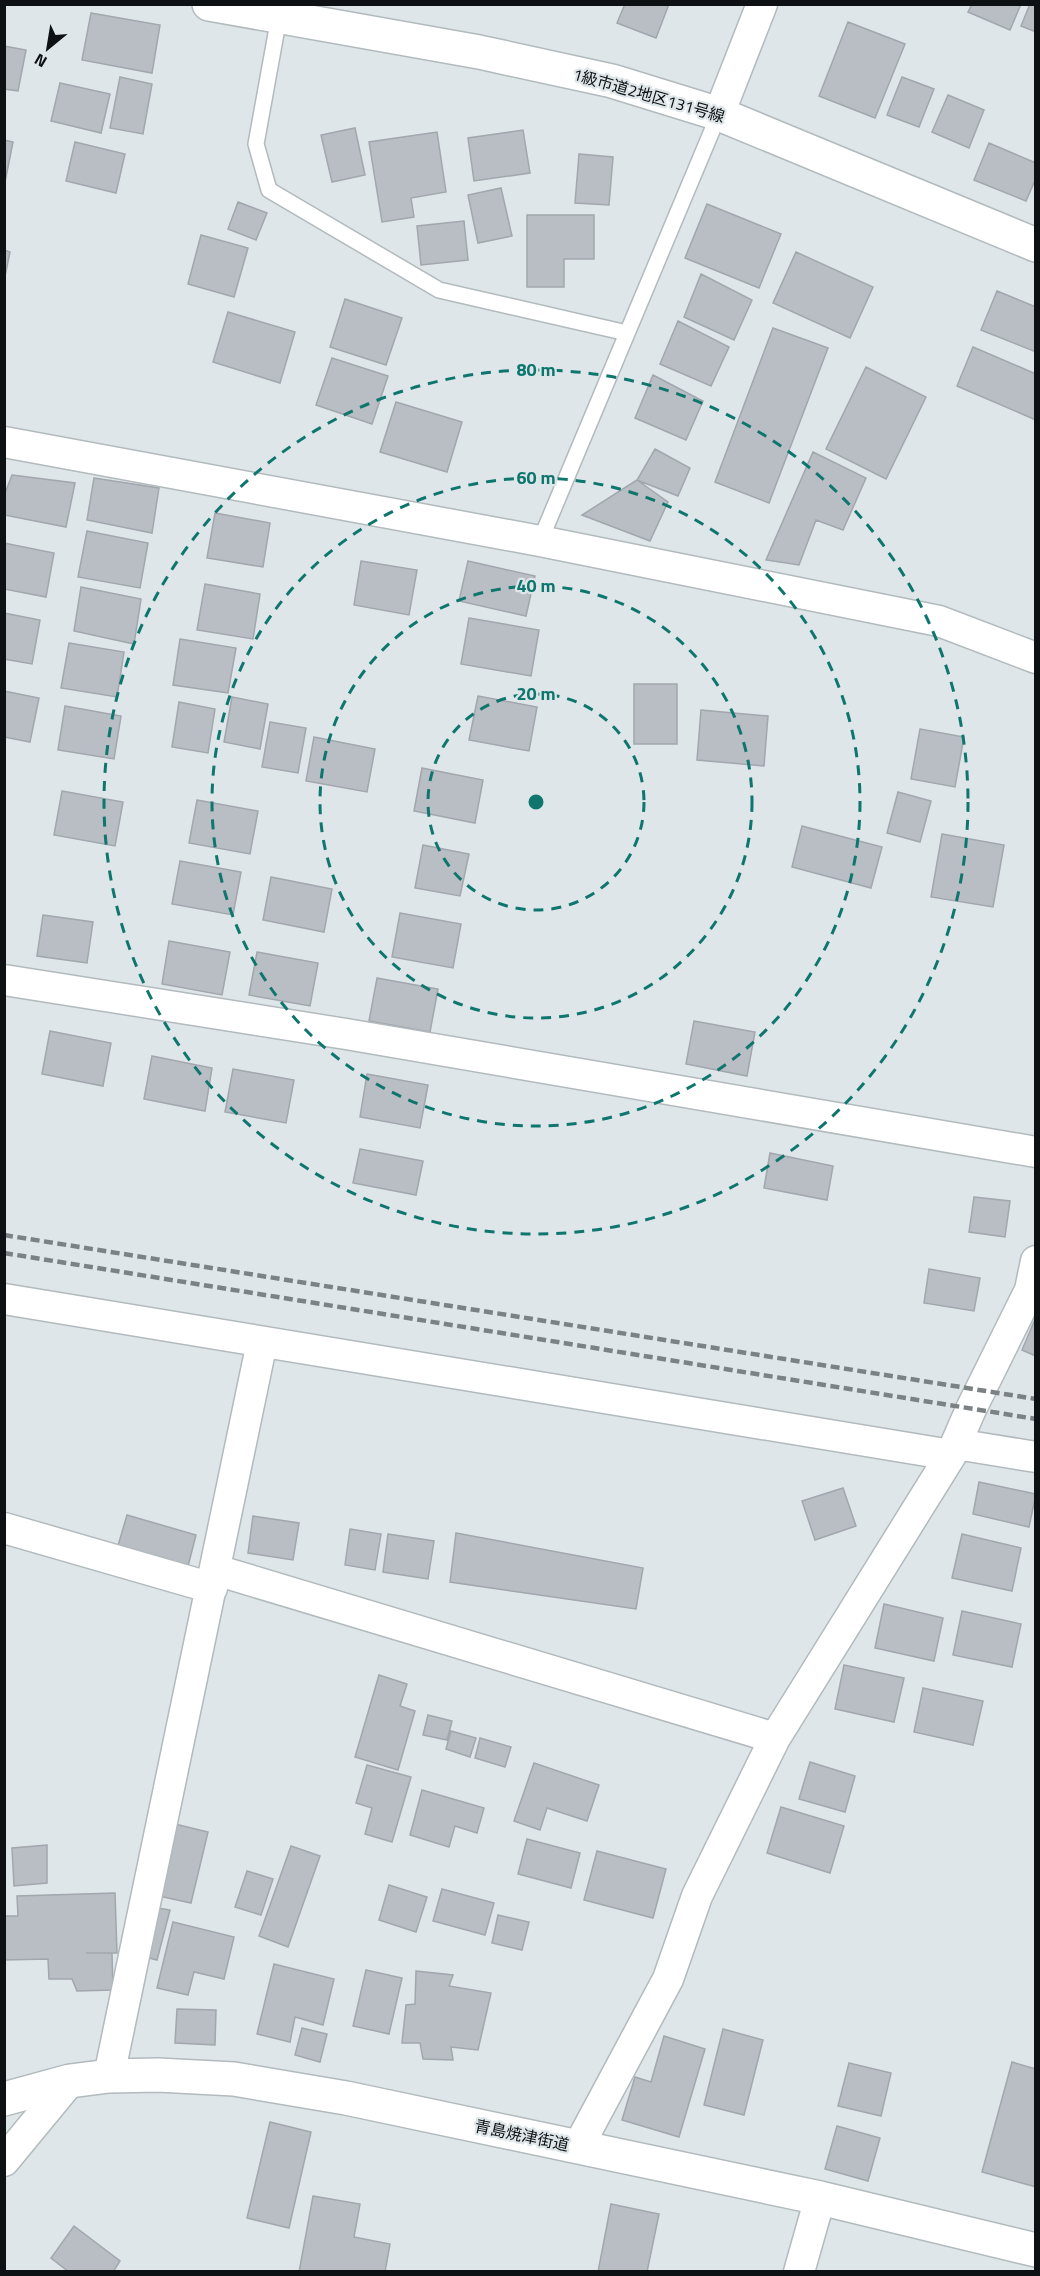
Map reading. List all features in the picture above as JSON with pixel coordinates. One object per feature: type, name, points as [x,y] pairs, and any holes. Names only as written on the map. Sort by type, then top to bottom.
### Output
[{"type":"main road","name":"1級市道2地区131号線","points":[[208,4],[479,52],[612,81],[719,114],[1035,245]]},
{"type":"main road","name":"青島焼津街道","points":[[4,2099],[70,2081],[109,2076],[158,2075],[234,2079],[346,2097],[820,2198],[1035,2250]]},
{"type":"street","points":[[719,114],[762,4]]},
{"type":"street","points":[[4,442],[540,541],[939,621],[1035,658]]},
{"type":"street","points":[[4,980],[346,1034],[1035,1152]]},
{"type":"street","points":[[578,2147],[668,1979],[697,1896],[776,1738],[953,1450],[1030,1290],[1035,1261]]},
{"type":"street","points":[[4,1299],[262,1342],[953,1450],[1035,1457]]},
{"type":"street","points":[[109,2076],[262,1342]]},
{"type":"street","points":[[4,1528],[214,1579],[776,1738]]},
{"type":"street","points":[[4,2162],[70,2081]]},
{"type":"street","points":[[799,2271],[820,2198]]},
{"type":"lane","points":[[279,17],[256,144],[269,190],[439,290],[627,333]]},
{"type":"lane","points":[[540,541],[719,114]]},
{"type":"building","points":[[625,4],[669,4],[656,38],[617,23]]},
{"type":"building","points":[[972,4],[1021,4],[1010,30],[968,12]]},
{"type":"building","points":[[1030,4],[1036,4],[1036,32],[1021,26]]},
{"type":"building","points":[[91,13],[160,25],[152,73],[82,60]]},
{"type":"building","points":[[848,22],[905,44],[875,118],[819,96]]},
{"type":"building","points":[[4,46],[26,50],[18,91],[4,89]]},
{"type":"building","points":[[120,77],[152,84],[143,134],[110,128]]},
{"type":"building","points":[[902,77],[934,89],[919,127],[887,115]]},
{"type":"building","points":[[60,83],[110,94],[101,133],[51,121]]},
{"type":"building","points":[[948,95],[984,110],[969,148],[932,132]]},
{"type":"building","points":[[355,128],[365,175],[332,182],[321,135]]},
{"type":"building","points":[[523,130],[530,173],[474,181],[468,138]]},
{"type":"building","points":[[437,132],[446,192],[411,198],[414,217],[382,222],[369,142]]},
{"type":"building","points":[[4,140],[13,142],[5,182],[4,182]]},
{"type":"building","points":[[75,142],[125,154],[116,193],[66,181]]},
{"type":"building","points":[[989,143],[1036,163],[1036,178],[1026,201],[974,180]]},
{"type":"building","points":[[579,154],[613,157],[609,205],[575,203]]},
{"type":"building","points":[[501,188],[512,236],[478,243],[468,195]]},
{"type":"building","points":[[238,202],[267,213],[256,240],[228,229]]},
{"type":"building","points":[[707,204],[781,234],[759,288],[685,258]]},
{"type":"building","points":[[527,215],[594,215],[594,259],[564,259],[564,287],[527,287]]},
{"type":"building","points":[[464,221],[468,260],[421,265],[417,226]]},
{"type":"building","points":[[201,235],[248,248],[234,297],[188,284]]},
{"type":"building","points":[[4,250],[10,252],[4,281]]},
{"type":"building","points":[[796,252],[873,287],[850,338],[773,303]]},
{"type":"building","points":[[701,274],[752,300],[734,340],[684,317]]},
{"type":"building","points":[[997,291],[1036,307],[1036,352],[981,330]]},
{"type":"building","points":[[345,299],[402,318],[386,365],[330,347]]},
{"type":"building","points":[[228,312],[295,332],[280,383],[213,362]]},
{"type":"building","points":[[678,321],[729,347],[711,386],[660,364]]},
{"type":"building","points":[[773,328],[828,348],[769,503],[715,482]]},
{"type":"building","points":[[973,347],[1036,374],[1036,420],[957,386]]},
{"type":"building","points":[[332,358],[388,376],[372,424],[316,405]]},
{"type":"building","points":[[866,367],[926,397],[886,479],[826,449]]},
{"type":"building","points":[[653,375],[703,401],[686,440],[635,418]]},
{"type":"building","points":[[396,402],[462,422],[447,472],[380,452]]},
{"type":"building","points":[[655,449],[690,468],[678,496],[637,480]]},
{"type":"building","points":[[813,452],[866,478],[843,530],[816,520],[799,565],[766,560]]},
{"type":"building","points":[[12,475],[75,483],[66,527],[4,515],[4,496]]},
{"type":"building","points":[[94,478],[159,488],[152,533],[87,520]]},
{"type":"building","points":[[637,480],[668,502],[650,541],[582,515]]},
{"type":"building","points":[[215,513],[270,523],[263,567],[207,558]]},
{"type":"building","points":[[87,531],[148,543],[140,588],[78,577]]},
{"type":"building","points":[[4,543],[54,553],[46,597],[4,589]]},
{"type":"building","points":[[361,561],[417,570],[409,615],[354,605]]},
{"type":"building","points":[[468,561],[535,576],[526,616],[459,601]]},
{"type":"building","points":[[205,584],[260,594],[253,639],[197,630]]},
{"type":"building","points":[[81,587],[141,599],[134,644],[74,631]]},
{"type":"building","points":[[4,613],[40,620],[32,664],[4,659]]},
{"type":"building","points":[[469,618],[539,630],[531,676],[461,664]]},
{"type":"building","points":[[180,639],[236,648],[228,693],[173,685]]},
{"type":"building","points":[[69,643],[124,652],[117,697],[61,688]]},
{"type":"building","points":[[634,684],[677,684],[677,744],[634,744]]},
{"type":"building","points":[[4,691],[39,698],[30,742],[4,737]]},
{"type":"building","points":[[478,696],[537,707],[529,751],[469,740]]},
{"type":"building","points":[[232,697],[268,704],[260,749],[224,742]]},
{"type":"building","points":[[179,702],[215,709],[208,753],[172,747]]},
{"type":"building","points":[[65,706],[121,716],[114,759],[58,750]]},
{"type":"building","points":[[701,710],[768,716],[764,766],[697,760]]},
{"type":"building","points":[[270,722],[306,728],[298,773],[262,767]]},
{"type":"building","points":[[920,729],[964,737],[955,787],[911,779]]},
{"type":"building","points":[[314,737],[375,749],[367,792],[306,781]]},
{"type":"building","points":[[422,768],[483,780],[475,823],[414,811]]},
{"type":"building","points":[[62,791],[123,802],[115,846],[54,835]]},
{"type":"building","points":[[898,792],[931,801],[920,842],[887,833]]},
{"type":"building","points":[[197,800],[258,811],[250,854],[189,843]]},
{"type":"building","points":[[802,826],[882,847],[871,888],[792,867]]},
{"type":"building","points":[[942,834],[1004,845],[993,907],[931,897]]},
{"type":"building","points":[[423,845],[469,854],[460,896],[415,888]]},
{"type":"building","points":[[180,861],[241,872],[233,915],[172,904]]},
{"type":"building","points":[[271,877],[332,889],[324,932],[263,920]]},
{"type":"building","points":[[400,913],[461,924],[453,968],[392,957]]},
{"type":"building","points":[[43,915],[93,922],[87,963],[37,956]]},
{"type":"building","points":[[169,941],[230,952],[222,995],[162,984]]},
{"type":"building","points":[[257,952],[318,963],[310,1006],[249,995]]},
{"type":"building","points":[[377,978],[438,989],[430,1032],[369,1021]]},
{"type":"building","points":[[694,1021],[755,1032],[747,1076],[686,1064]]},
{"type":"building","points":[[50,1031],[111,1043],[103,1086],[42,1074]]},
{"type":"building","points":[[152,1056],[212,1068],[205,1111],[144,1099]]},
{"type":"building","points":[[233,1069],[294,1080],[286,1123],[225,1112]]},
{"type":"building","points":[[367,1074],[428,1085],[420,1128],[360,1117]]},
{"type":"building","points":[[360,1149],[423,1161],[416,1195],[353,1183]]},
{"type":"building","points":[[770,1153],[833,1166],[827,1200],[764,1188]]},
{"type":"building","points":[[974,1197],[1010,1201],[1005,1237],[969,1232]]},
{"type":"building","points":[[929,1269],[980,1278],[974,1311],[924,1303]]},
{"type":"building","points":[[1036,1317],[1036,1356],[1022,1350]]},
{"type":"building","points":[[979,1482],[1036,1494],[1029,1527],[973,1514]]},
{"type":"building","points":[[843,1488],[856,1526],[815,1540],[802,1501]]},
{"type":"building","points":[[127,1515],[196,1535],[187,1570],[117,1549]]},
{"type":"building","points":[[253,1516],[299,1523],[293,1560],[248,1553]]},
{"type":"building","points":[[350,1529],[381,1534],[375,1570],[345,1565]]},
{"type":"building","points":[[456,1533],[643,1568],[636,1609],[450,1582]]},
{"type":"building","points":[[388,1534],[434,1541],[428,1579],[383,1572]]},
{"type":"building","points":[[962,1534],[1021,1548],[1012,1591],[952,1578]]},
{"type":"building","points":[[884,1604],[943,1618],[934,1661],[875,1648]]},
{"type":"building","points":[[962,1611],[1021,1624],[1012,1667],[953,1655]]},
{"type":"building","points":[[844,1665],[904,1678],[894,1722],[835,1709]]},
{"type":"building","points":[[379,1675],[407,1684],[400,1706],[415,1711],[398,1770],[355,1757]]},
{"type":"building","points":[[923,1688],[983,1701],[973,1745],[914,1732]]},
{"type":"building","points":[[428,1715],[452,1721],[447,1740],[423,1735]]},
{"type":"building","points":[[451,1731],[476,1738],[470,1757],[446,1749]]},
{"type":"building","points":[[480,1738],[511,1747],[505,1767],[475,1758]]},
{"type":"building","points":[[810,1762],[855,1776],[845,1812],[799,1799]]},
{"type":"building","points":[[534,1763],[599,1785],[587,1821],[547,1808],[540,1830],[514,1821]]},
{"type":"building","points":[[367,1765],[411,1777],[392,1842],[365,1834],[372,1808],[356,1803]]},
{"type":"building","points":[[422,1790],[484,1808],[477,1833],[455,1826],[449,1847],[410,1835]]},
{"type":"building","points":[[781,1807],[844,1826],[830,1873],[767,1853]]},
{"type":"building","points":[[171,1823],[208,1832],[191,1903],[154,1895]]},
{"type":"building","points":[[527,1839],[580,1853],[571,1888],[518,1874]]},
{"type":"building","points":[[47,1845],[47,1883],[14,1886],[12,1848]]},
{"type":"building","points":[[291,1846],[320,1856],[288,1947],[259,1936]]},
{"type":"building","points":[[597,1851],[666,1869],[653,1918],[584,1900]]},
{"type":"building","points":[[247,1871],[273,1879],[261,1915],[235,1907]]},
{"type":"building","points":[[389,1885],[427,1897],[416,1932],[379,1920]]},
{"type":"building","points":[[442,1889],[494,1903],[485,1935],[433,1921]]},
{"type":"building","points":[[115,1893],[117,1953],[112,1953],[113,1990],[77,1991],[72,1979],[49,1979],[48,1959],[4,1960],[4,1916],[18,1916],[17,1896]]},
{"type":"building","points":[[152,1907],[170,1910],[157,1960],[141,1956]]},
{"type":"building","points":[[498,1915],[529,1922],[522,1950],[492,1943]]},
{"type":"building","points":[[173,1922],[234,1937],[224,1979],[194,1972],[188,1995],[157,1988]]},
{"type":"building","points":[[274,1964],[334,1979],[323,2025],[295,2017],[290,2042],[257,2034]]},
{"type":"building","points":[[366,1970],[402,1978],[389,2034],[353,2026]]},
{"type":"building","points":[[416,1971],[453,1975],[449,1986],[491,1993],[478,2050],[451,2047],[453,2060],[423,2059],[420,2043],[402,2043],[406,2005],[415,2004]]},
{"type":"building","points":[[177,2009],[216,2010],[215,2045],[175,2043]]},
{"type":"building","points":[[302,2028],[327,2034],[320,2062],[295,2055]]},
{"type":"building","points":[[723,2029],[763,2040],[744,2115],[704,2105]]},
{"type":"building","points":[[664,2036],[705,2049],[679,2137],[622,2120],[635,2077],[651,2082]]},
{"type":"building","points":[[1012,2062],[1036,2069],[1036,2187],[982,2172]]},
{"type":"building","points":[[849,2063],[891,2073],[881,2116],[838,2106]]},
{"type":"building","points":[[270,2122],[311,2132],[289,2228],[247,2218]]},
{"type":"building","points":[[837,2126],[880,2138],[868,2181],[825,2169]]},
{"type":"building","points":[[313,2196],[360,2204],[354,2237],[390,2244],[385,2272],[299,2272]]},
{"type":"building","points":[[611,2204],[659,2214],[647,2272],[598,2272]]},
{"type":"building","points":[[74,2226],[120,2261],[113,2272],[69,2272],[51,2258]]},
{"type":"railway","points":[[4,1235],[1036,1399]]},
{"type":"railway","points":[[4,1253],[1036,1419]]}]
